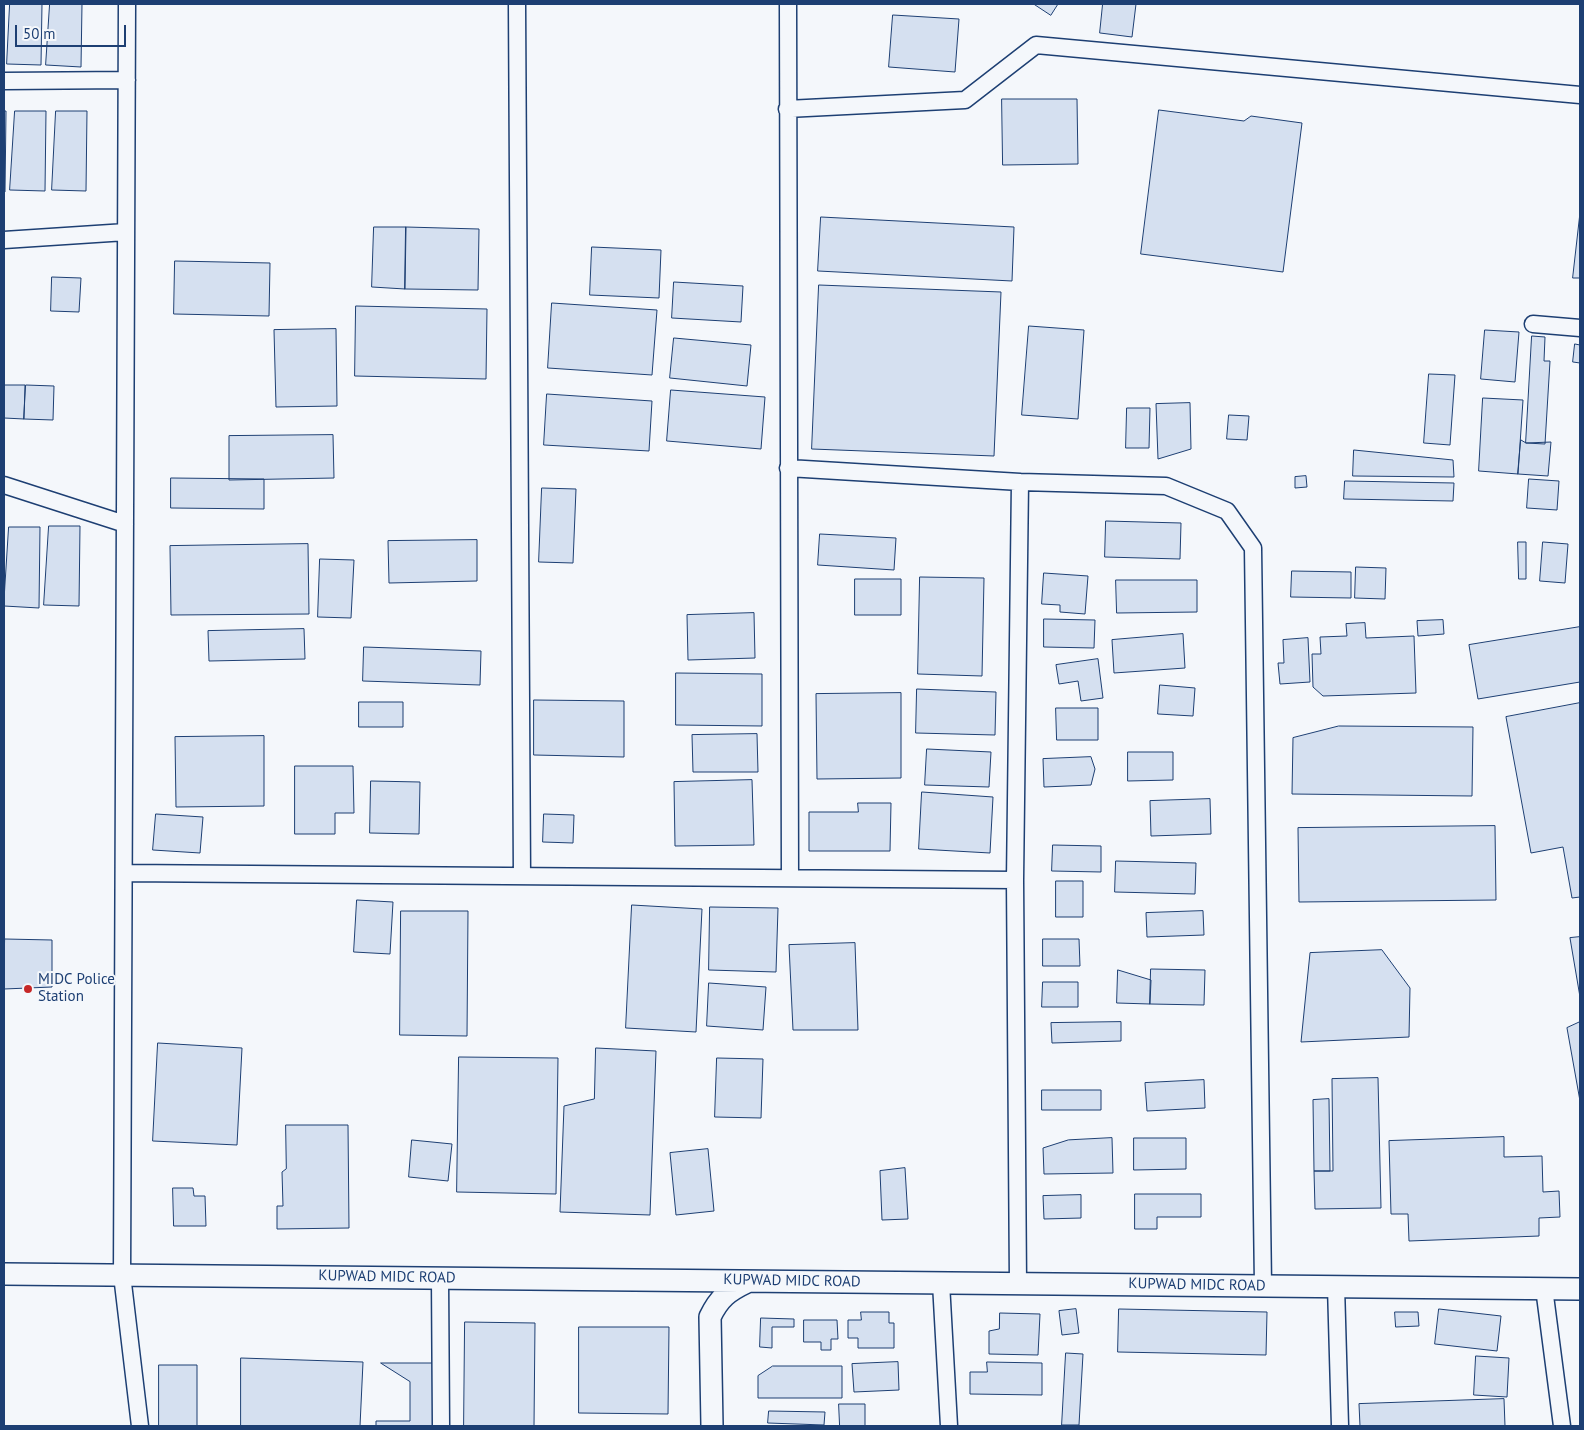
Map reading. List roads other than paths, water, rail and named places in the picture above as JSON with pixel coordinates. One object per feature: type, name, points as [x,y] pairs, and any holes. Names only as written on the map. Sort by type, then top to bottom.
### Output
[{"type":"main road","name":"KUPWAD MIDC ROAD","points":[[4,1274],[1580,1289]]},
{"type":"main road","points":[[712,1426],[710,1317],[717,1301],[729,1290],[749,1281]]},
{"type":"street","points":[[127,4],[122,1275],[140,1426]]},
{"type":"street","points":[[517,4],[522,876]]},
{"type":"street","points":[[788,4],[790,878]]},
{"type":"street","points":[[787,109],[965,100],[1036,45],[1580,95]]},
{"type":"street","points":[[4,81],[127,80]]},
{"type":"street","points":[[4,240],[126,232]]},
{"type":"street","points":[[1533,324],[1580,328]]},
{"type":"street","points":[[788,468],[1020,482],[1166,486],[1227,511],[1253,548],[1263,1286]]},
{"type":"street","points":[[1018,1284],[1015,880],[1020,482]]},
{"type":"street","points":[[4,485],[125,524]]},
{"type":"street","points":[[124,873],[1015,880]]},
{"type":"street","points":[[440,1278],[441,1426]]},
{"type":"street","points":[[941,1283],[949,1426]]},
{"type":"street","points":[[1336,1286],[1340,1426]]},
{"type":"street","points":[[1544,1288],[1562,1426]]},
{"type":"place","name":"MIDC Police Station","points":[[28,989]]}]
